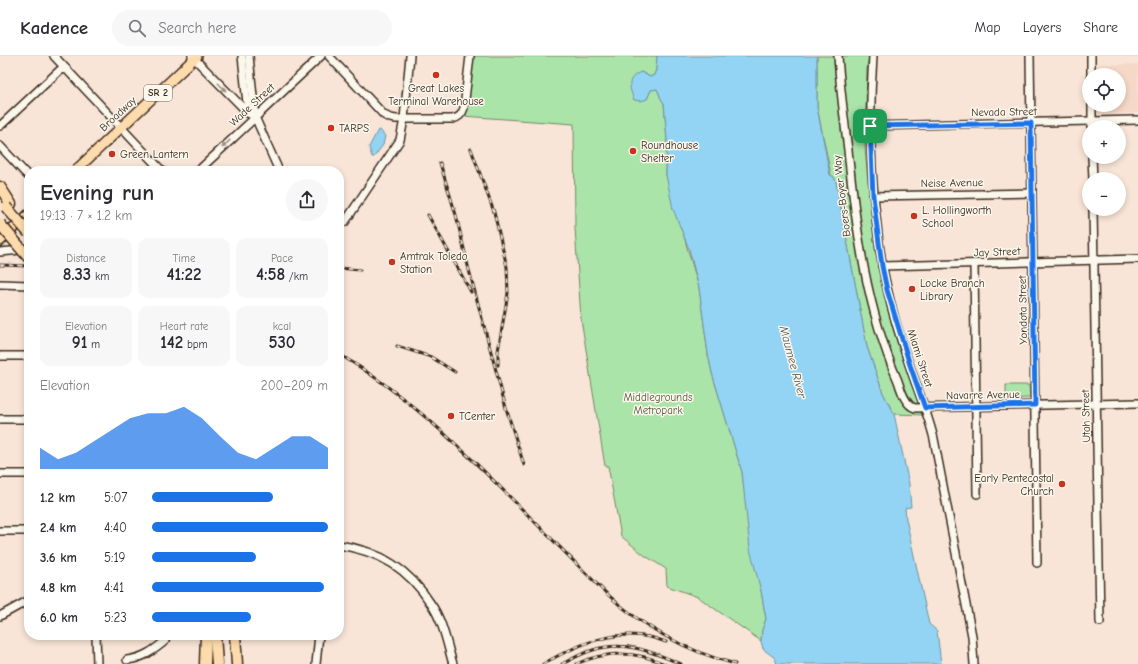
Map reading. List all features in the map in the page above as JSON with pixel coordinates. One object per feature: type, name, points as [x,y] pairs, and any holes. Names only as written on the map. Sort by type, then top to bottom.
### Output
[{"type":"highway","points":[[0,187],[6,203],[24,226]]},
{"type":"highway","points":[[6,203],[24,223]]},
{"type":"highway","points":[[0,224],[24,252]]},
{"type":"highway","points":[[0,238],[24,261]]},
{"type":"highway","points":[[205,664],[206,640]]},
{"type":"highway","points":[[215,640],[216,664]]},
{"type":"highway","points":[[235,640],[237,661]]},
{"type":"highway","points":[[237,661],[240,640]]},
{"type":"main road","name":"Broadway","points":[[80,166],[196,57]]},
{"type":"main road","points":[[0,238],[24,218]]},
{"type":"street","points":[[54,56],[157,166]]},
{"type":"street","points":[[242,56],[248,113]]},
{"type":"street","points":[[249,56],[255,117],[276,166]]},
{"type":"street","name":"Wade Street","points":[[203,166],[321,56]]},
{"type":"street","points":[[329,56],[384,115],[390,118],[404,119],[452,119],[462,114],[470,56]]},
{"type":"street","points":[[344,222],[400,140],[404,119],[410,56]]},
{"type":"street","name":"Boers-Boyer Way","points":[[838,56],[856,225],[870,299],[882,341],[906,401],[912,407],[925,408]]},
{"type":"street","name":"Miami Street","points":[[873,56],[870,126],[873,196],[882,266],[887,290],[907,358],[925,408],[934,439],[972,636],[974,664]]},
{"type":"street","name":"Yondota Street","points":[[1030,56],[1037,563]]},
{"type":"street","points":[[1091,56],[1092,68]]},
{"type":"street","points":[[196,57],[248,113],[255,117]]},
{"type":"street","points":[[0,126],[60,70],[66,69]]},
{"type":"street","name":"Nevada Street","points":[[1126,121],[1138,120]]},
{"type":"street","name":"Nevada Street","points":[[870,126],[1031,123],[1082,124]]},
{"type":"street","points":[[0,146],[24,172]]},
{"type":"street","name":"Neise Avenue","points":[[873,196],[1032,193]]},
{"type":"street","name":"Utah Street","points":[[1093,216],[1100,622]]},
{"type":"street","points":[[0,252],[24,249]]},
{"type":"street","name":"Jay Street","points":[[882,266],[1094,259],[1138,259]]},
{"type":"street","points":[[974,264],[978,494]]},
{"type":"street","points":[[0,284],[24,285]]},
{"type":"street","points":[[0,356],[24,356]]},
{"type":"street","name":"Navarre Avenue","points":[[925,408],[1138,403]]},
{"type":"street","points":[[0,420],[24,419]]},
{"type":"street","points":[[0,474],[24,474]]},
{"type":"street","points":[[0,531],[24,531]]},
{"type":"street","points":[[344,546],[379,556],[401,569],[410,577],[432,604],[443,630],[453,664]]},
{"type":"street","points":[[2,614],[24,603]]},
{"type":"street","points":[[96,640],[97,664]]},
{"type":"street","points":[[126,660],[137,659],[150,653],[165,640]]},
{"type":"street","points":[[316,664],[318,640]]},
{"type":"shaded area","points":[[1138,64],[1138,113],[1098,114],[1098,112],[1126,112],[1126,68],[1097,68],[1097,65]]},
{"type":"green space","name":"Middlegrounds Metropark","points":[[469,56],[657,56],[654,75],[650,77],[641,72],[647,99],[651,90],[657,89],[664,103],[667,141],[666,175],[699,288],[712,373],[742,472],[746,504],[766,619],[762,630],[761,641],[698,597],[667,586],[666,569],[644,555],[621,536],[608,466],[605,466],[581,319],[575,228],[574,124],[463,116]]},
{"type":"green space","points":[[817,56],[869,56],[867,68],[865,149],[872,223],[888,310],[924,415],[894,414],[883,393],[867,347],[836,182],[831,175],[817,107]]},
{"type":"green space","points":[[1006,385],[1029,385],[1030,398],[1006,399]]},
{"type":"water","name":"Maumee River","points":[[657,56],[817,56],[817,107],[830,175],[834,177],[836,182],[867,347],[883,393],[894,414],[909,484],[911,507],[905,508],[906,519],[929,624],[937,631],[941,664],[777,664],[775,658],[763,649],[761,641],[762,630],[766,619],[761,591],[750,549],[742,472],[712,373],[699,288],[689,249],[673,209],[666,175],[667,141],[664,103],[657,89],[651,90],[647,99],[641,101],[634,100],[630,87],[631,80],[636,74],[641,72],[650,77],[654,75]]},
{"type":"water","points":[[378,130],[380,130],[385,136],[383,145],[374,157],[372,157],[369,147]]},
{"type":"railway","points":[[471,149],[494,212],[507,267],[508,293],[498,351],[498,365]]},
{"type":"railway","points":[[440,163],[456,215],[469,270],[506,408],[524,465]]},
{"type":"railway","points":[[428,215],[471,292]]},
{"type":"railway","points":[[0,265],[24,266]]},
{"type":"railway","points":[[344,268],[360,270]]},
{"type":"railway","points":[[397,346],[431,357],[455,372]]},
{"type":"railway","points":[[344,357],[385,385],[428,419],[605,592],[634,616],[665,636],[699,652],[735,664]]},
{"type":"railway","points":[[543,664],[572,649],[603,638],[634,635],[650,637],[666,642]]},
{"type":"railway","points":[[562,664],[589,651],[616,646],[638,649],[660,655],[681,664]]},
{"type":"railway","points":[[576,664],[598,657],[620,654],[643,657],[665,664]]},
{"type":"place","name":"Great Lakes Terminal Warehouse","points":[[436,75]]},
{"type":"place","name":"TARPS","points":[[331,128]]},
{"type":"place","name":"Roundhouse Shelter","points":[[633,151]]},
{"type":"place","name":"Green Lantern","points":[[112,154]]},
{"type":"place","name":"L. Hollingworth School","points":[[914,216]]},
{"type":"place","name":"Amtrak Toledo Station","points":[[392,262]]},
{"type":"place","name":"Locke Branch Library","points":[[912,289]]},
{"type":"place","name":"TCenter","points":[[451,416]]},
{"type":"place","name":"Early Pentecostal Church","points":[[1062,484]]},
{"type":"route","points":[[1031,123],[1035,405],[925,408],[887,290],[882,266],[873,196],[870,126],[1031,123]]}]
